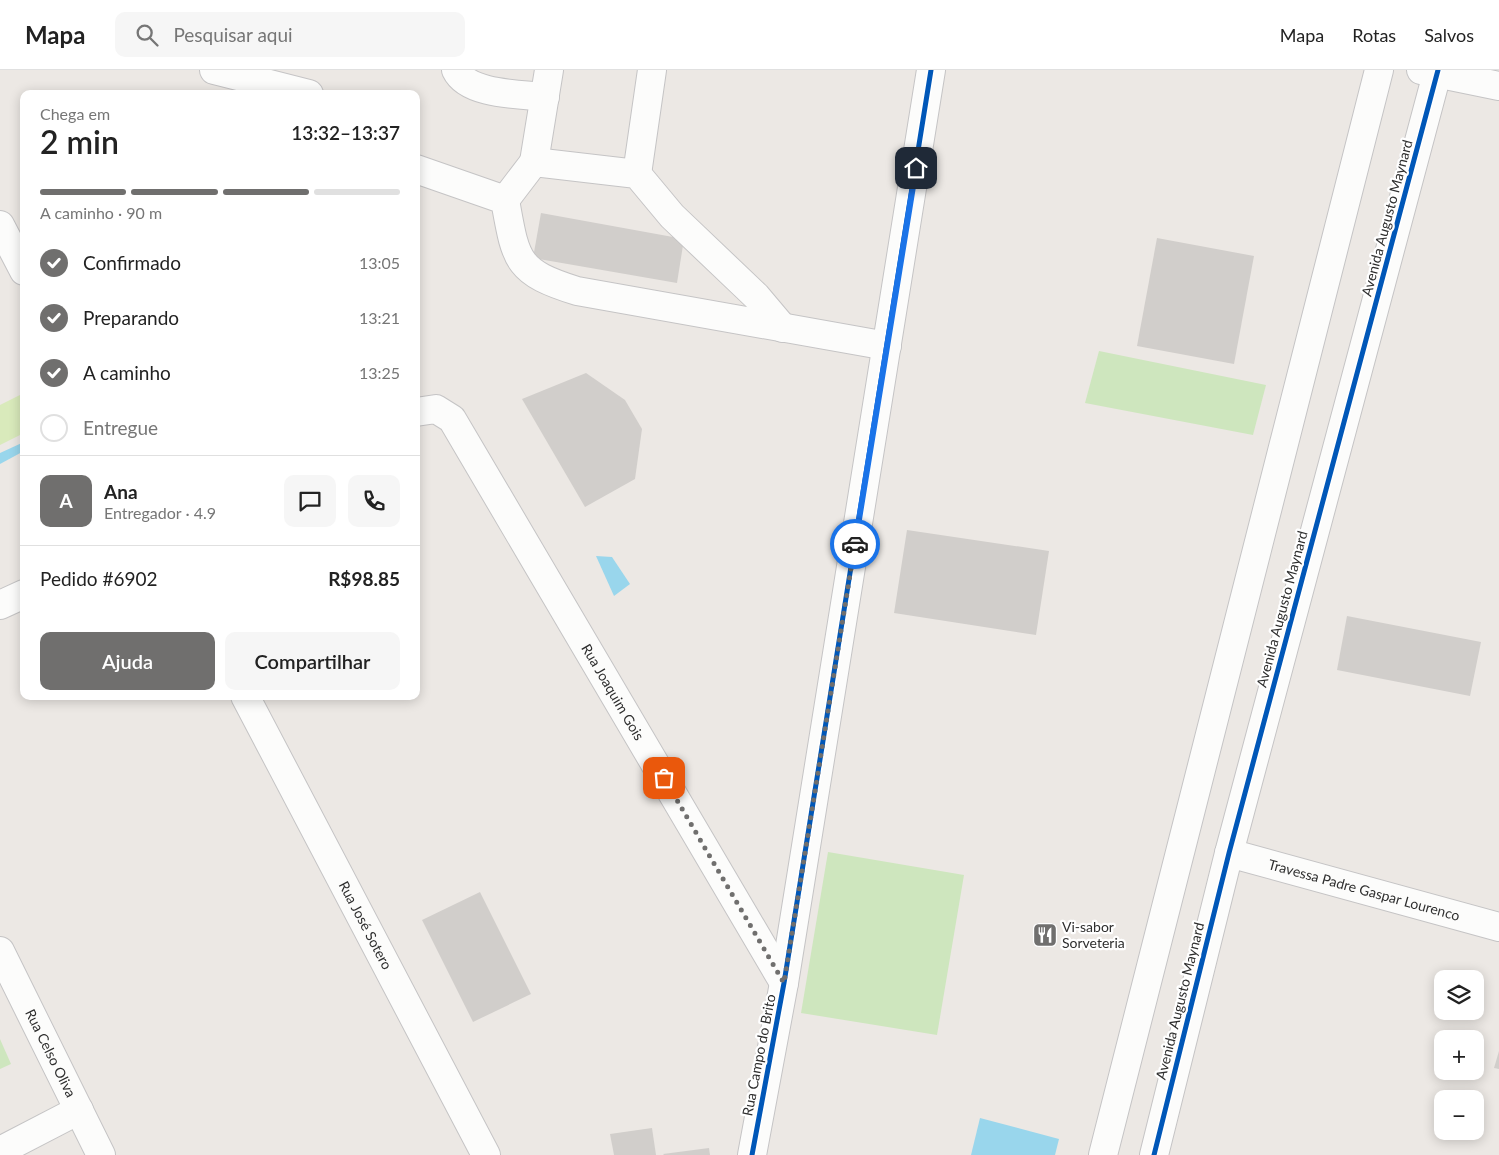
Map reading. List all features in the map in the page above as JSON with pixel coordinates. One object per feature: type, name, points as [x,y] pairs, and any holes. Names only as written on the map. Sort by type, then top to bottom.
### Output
[{"type":"street","points":[[214,70],[293,90]]},
{"type":"street","points":[[456,70],[466,83],[480,88],[545,97]]},
{"type":"street","points":[[549,70],[534,162],[505,200],[519,258],[530,272],[545,281],[577,290],[887,346]]},
{"type":"street","points":[[637,174],[652,70]]},
{"type":"street","name":"Rua Campo do Brito","points":[[752,1155],[784,983],[931,70]]},
{"type":"street","points":[[1104,1155],[1379,70]]},
{"type":"street","points":[[1432,71],[1499,86]]},
{"type":"street","name":"Avenida Augusto Maynard","points":[[1154,1155],[1229,853],[1432,71]]},
{"type":"street","points":[[534,162],[637,174],[672,216],[756,296],[783,328]]},
{"type":"street","points":[[420,170],[505,200]]},
{"type":"street","points":[[0,226],[20,264]]},
{"type":"street","name":"Rua Joaquim Gois","points":[[426,410],[452,419],[784,983]]},
{"type":"street","points":[[0,605],[20,596]]},
{"type":"street","name":"Rua José Sotero","points":[[247,700],[486,1155]]},
{"type":"street","name":"Travessa Padre Gaspar Lourenco","points":[[1229,853],[1499,927]]},
{"type":"street","name":"Rua Celso Oliva","points":[[0,951],[101,1155]]},
{"type":"street","points":[[0,1151],[79,1110]]},
{"type":"green space","points":[[1099,351],[1266,385],[1253,435],[1085,403]]},
{"type":"green space","points":[[20,395],[20,435],[0,445],[0,405]]},
{"type":"green space","points":[[828,852],[964,875],[937,1035],[801,1013]]},
{"type":"green space","points":[[0,1039],[11,1064],[0,1069]]},
{"type":"water","points":[[20,444],[20,453],[0,464],[0,453]]},
{"type":"water","points":[[596,556],[612,557],[630,584],[614,596]]},
{"type":"water","points":[[980,1118],[1059,1139],[1055,1155],[971,1155]]},
{"type":"building","points":[[541,213],[684,239],[677,283],[533,258]]},
{"type":"building","points":[[1157,238],[1254,256],[1234,364],[1137,346]]},
{"type":"building","points":[[586,373],[625,400],[642,429],[635,479],[585,507],[522,399]]},
{"type":"building","points":[[907,530],[1049,551],[1036,635],[894,613]]},
{"type":"building","points":[[1347,616],[1481,642],[1470,696],[1337,670]]},
{"type":"building","points":[[480,892],[531,994],[473,1022],[422,920]]},
{"type":"building","points":[[1499,1051],[1499,1069],[1494,1068]]},
{"type":"building","points":[[652,1128],[656,1155],[614,1155],[610,1134]]},
{"type":"building","points":[[709,1148],[710,1155],[663,1154]]},
{"type":"cycle path","points":[[752,1155],[784,983],[931,70]]},
{"type":"cycle path","points":[[1154,1155],[1229,853],[1438,70]]},
{"type":"way so far","points":[[664,778],[784,983],[855,544]]},
{"type":"place","name":"Vi-sabor Sorveteria","points":[[1045,935]]},
{"type":"route","points":[[855,544],[916,168]]}]
